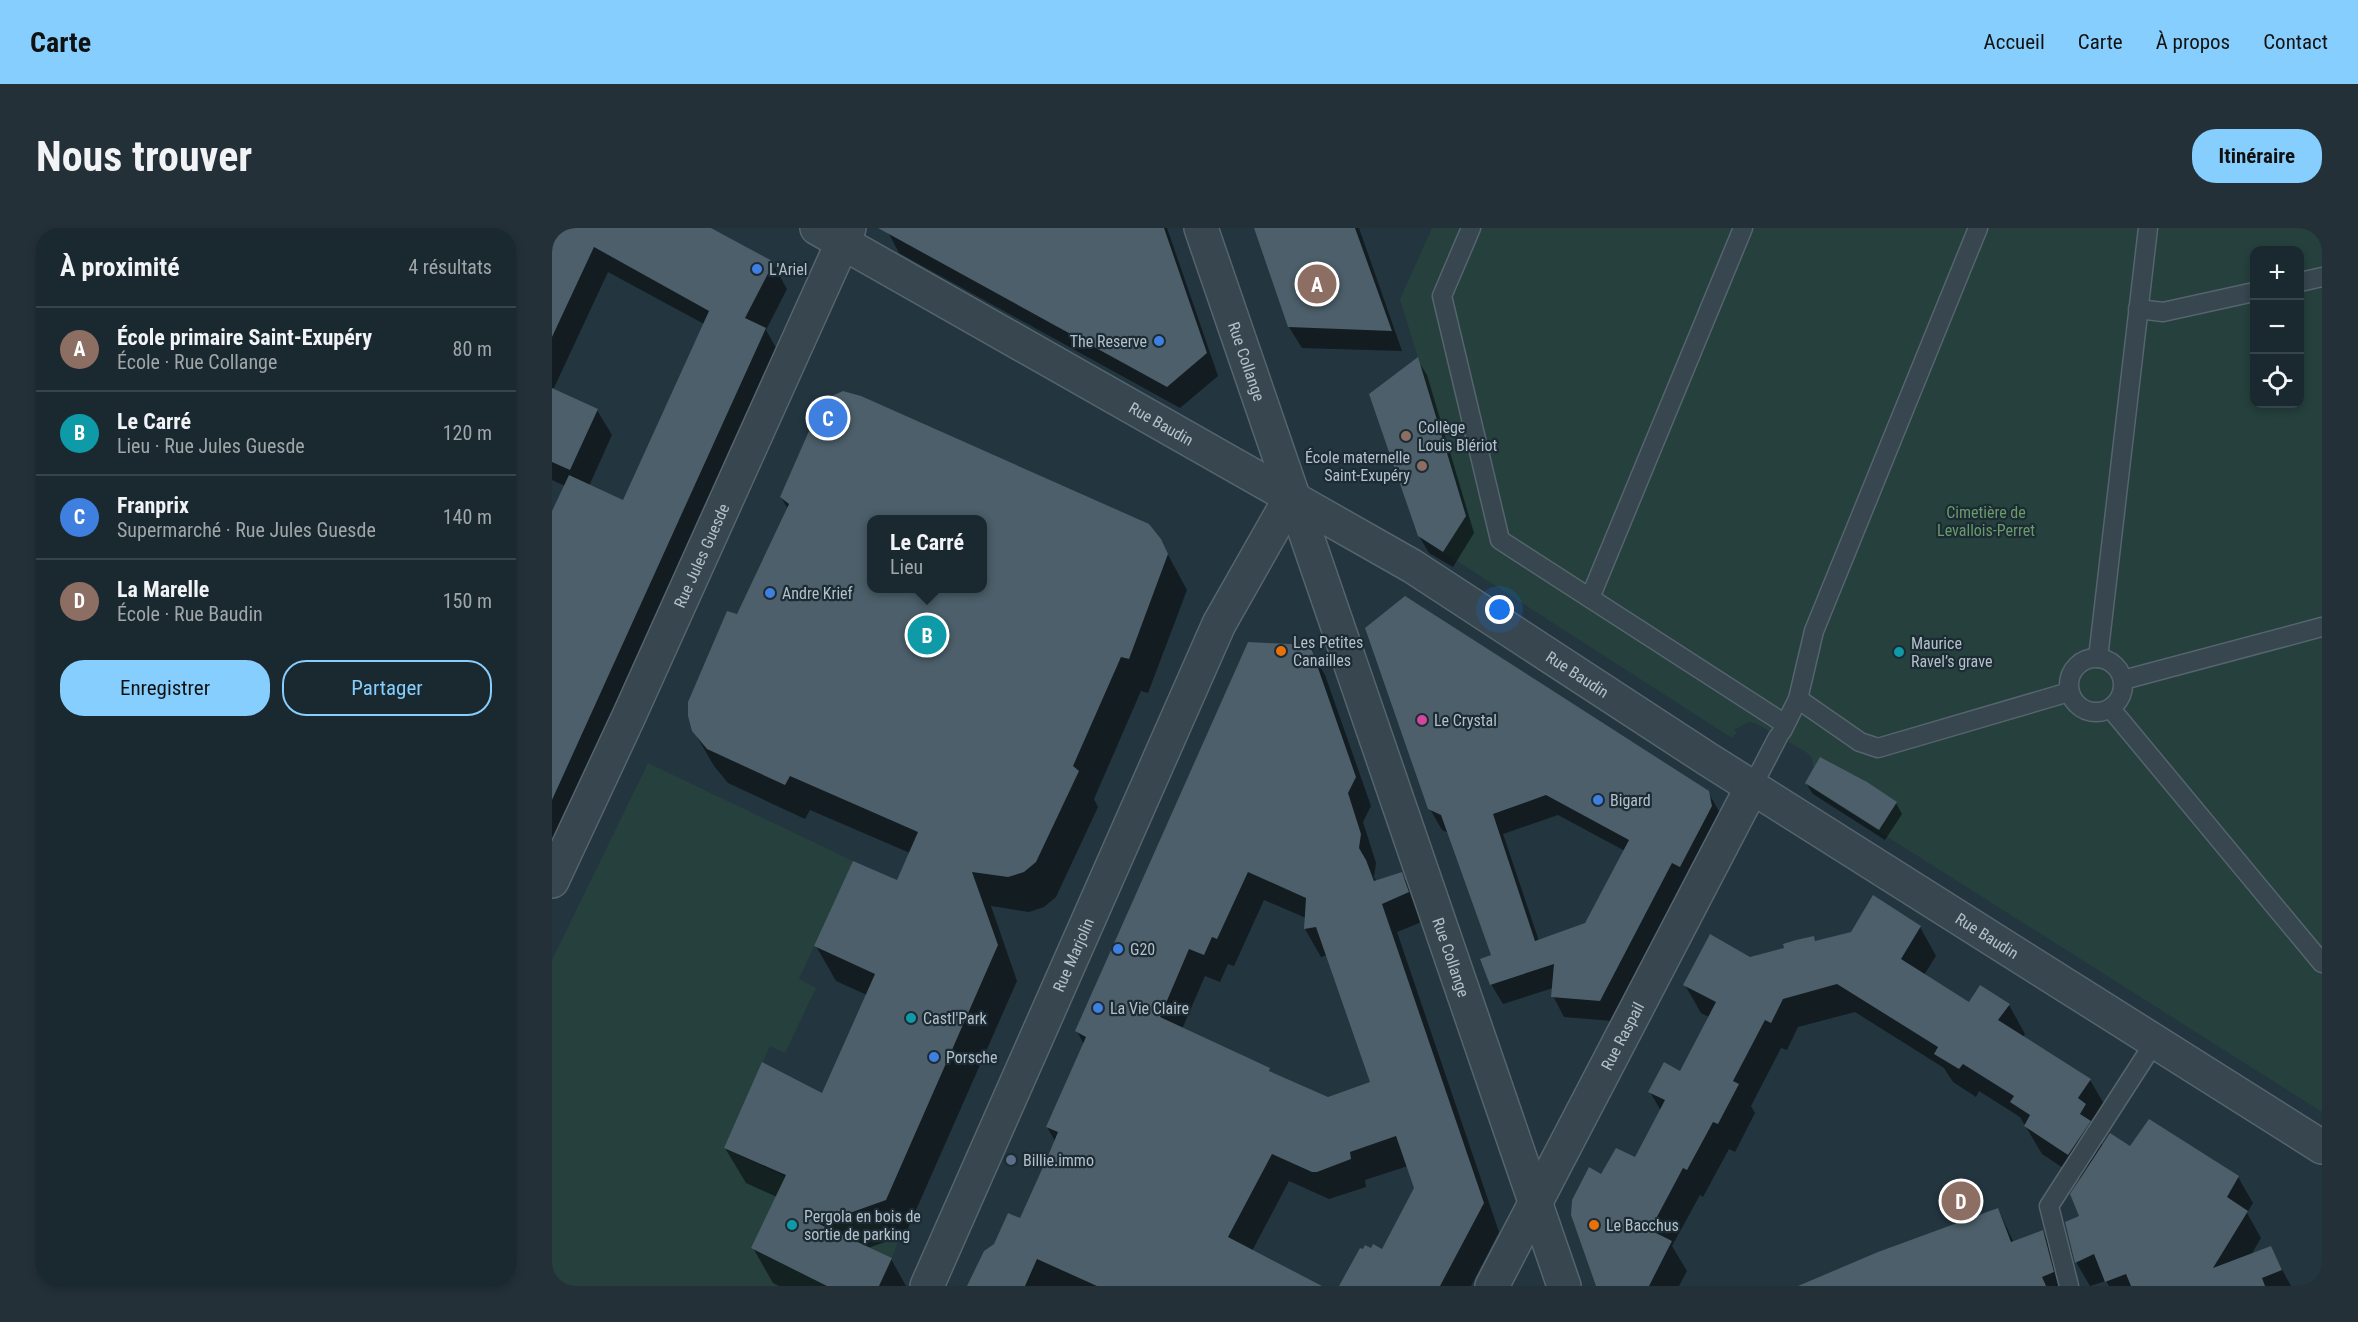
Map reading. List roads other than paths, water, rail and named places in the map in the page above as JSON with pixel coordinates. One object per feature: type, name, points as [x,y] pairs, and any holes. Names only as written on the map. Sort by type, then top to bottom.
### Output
[{"type":"street","name":"Rue Collange","points":[[1201,228],[1564,1286]]},
{"type":"street","name":"Rue Baudin","points":[[836,233],[1412,566],[1752,787],[2322,1148]]},
{"type":"street","name":"Rue Jules Guesde","points":[[552,881],[629,716],[836,233]]},
{"type":"street","name":"Rue Marjolin","points":[[927,1286],[1219,624],[1292,496]]},
{"type":"street","name":"Rue Raspail","points":[[1492,1286],[1752,787]]},
{"type":"lane","points":[[1471,228],[1442,296],[1500,540],[1590,598],[1782,731]]},
{"type":"lane","points":[[1590,598],[1743,228]]},
{"type":"lane","points":[[1752,787],[1798,699],[1814,631],[1978,228]]},
{"type":"lane","points":[[2098,658],[2148,228]]},
{"type":"lane","points":[[2304,281],[2322,277]]},
{"type":"lane","points":[[2138,309],[2163,312],[2250,293]]},
{"type":"lane","points":[[2123,680],[2322,627]]},
{"type":"lane","points":[[2098,658],[2110,662],[2118,669],[2123,680],[2120,699],[2111,709],[2102,712],[2089,712],[2075,704],[2069,692],[2068,682],[2071,673],[2079,663],[2088,659],[2098,658]]},
{"type":"lane","points":[[1798,699],[1860,742],[1878,748],[2069,692]]},
{"type":"lane","points":[[2111,709],[2322,963]]},
{"type":"lane","points":[[2069,1286],[2049,1206],[2154,1043]]},
{"type":"place","name":"L'Ariel","points":[[757,269]]},
{"type":"place","name":"École primaire Saint-Exupéry","points":[[1317,284]]},
{"type":"place","name":"The Reserve","points":[[1159,341]]},
{"type":"place","name":"Franprix","points":[[828,418]]},
{"type":"place","name":"Collège Louis Blériot","points":[[1406,436]]},
{"type":"place","name":"École maternelle Saint-Exupéry","points":[[1422,466]]},
{"type":"place","name":"Andre Krief","points":[[770,593]]},
{"type":"place","name":"Le Carré","points":[[927,635]]},
{"type":"place","name":"Les Petites Canailles","points":[[1281,651]]},
{"type":"place","name":"Maurice Ravel’s grave","points":[[1899,652]]},
{"type":"place","name":"Le Crystal","points":[[1422,720]]},
{"type":"place","name":"Bigard","points":[[1598,800]]},
{"type":"place","name":"G20","points":[[1118,949]]},
{"type":"place","name":"La Vie Claire","points":[[1098,1008]]},
{"type":"place","name":"Castl'Park","points":[[911,1018]]},
{"type":"place","name":"Porsche","points":[[934,1057]]},
{"type":"place","name":"Billie.immo","points":[[1011,1160]]},
{"type":"place","name":"La Marelle","points":[[1961,1201]]},
{"type":"place","name":"Pergola en bois de sortie de parking","points":[[792,1225]]},
{"type":"place","name":"Le Bacchus","points":[[1594,1225]]},
{"type":"park label","name":"Cimetière de Levallois-Perret","points":[[1986,521]]}]
